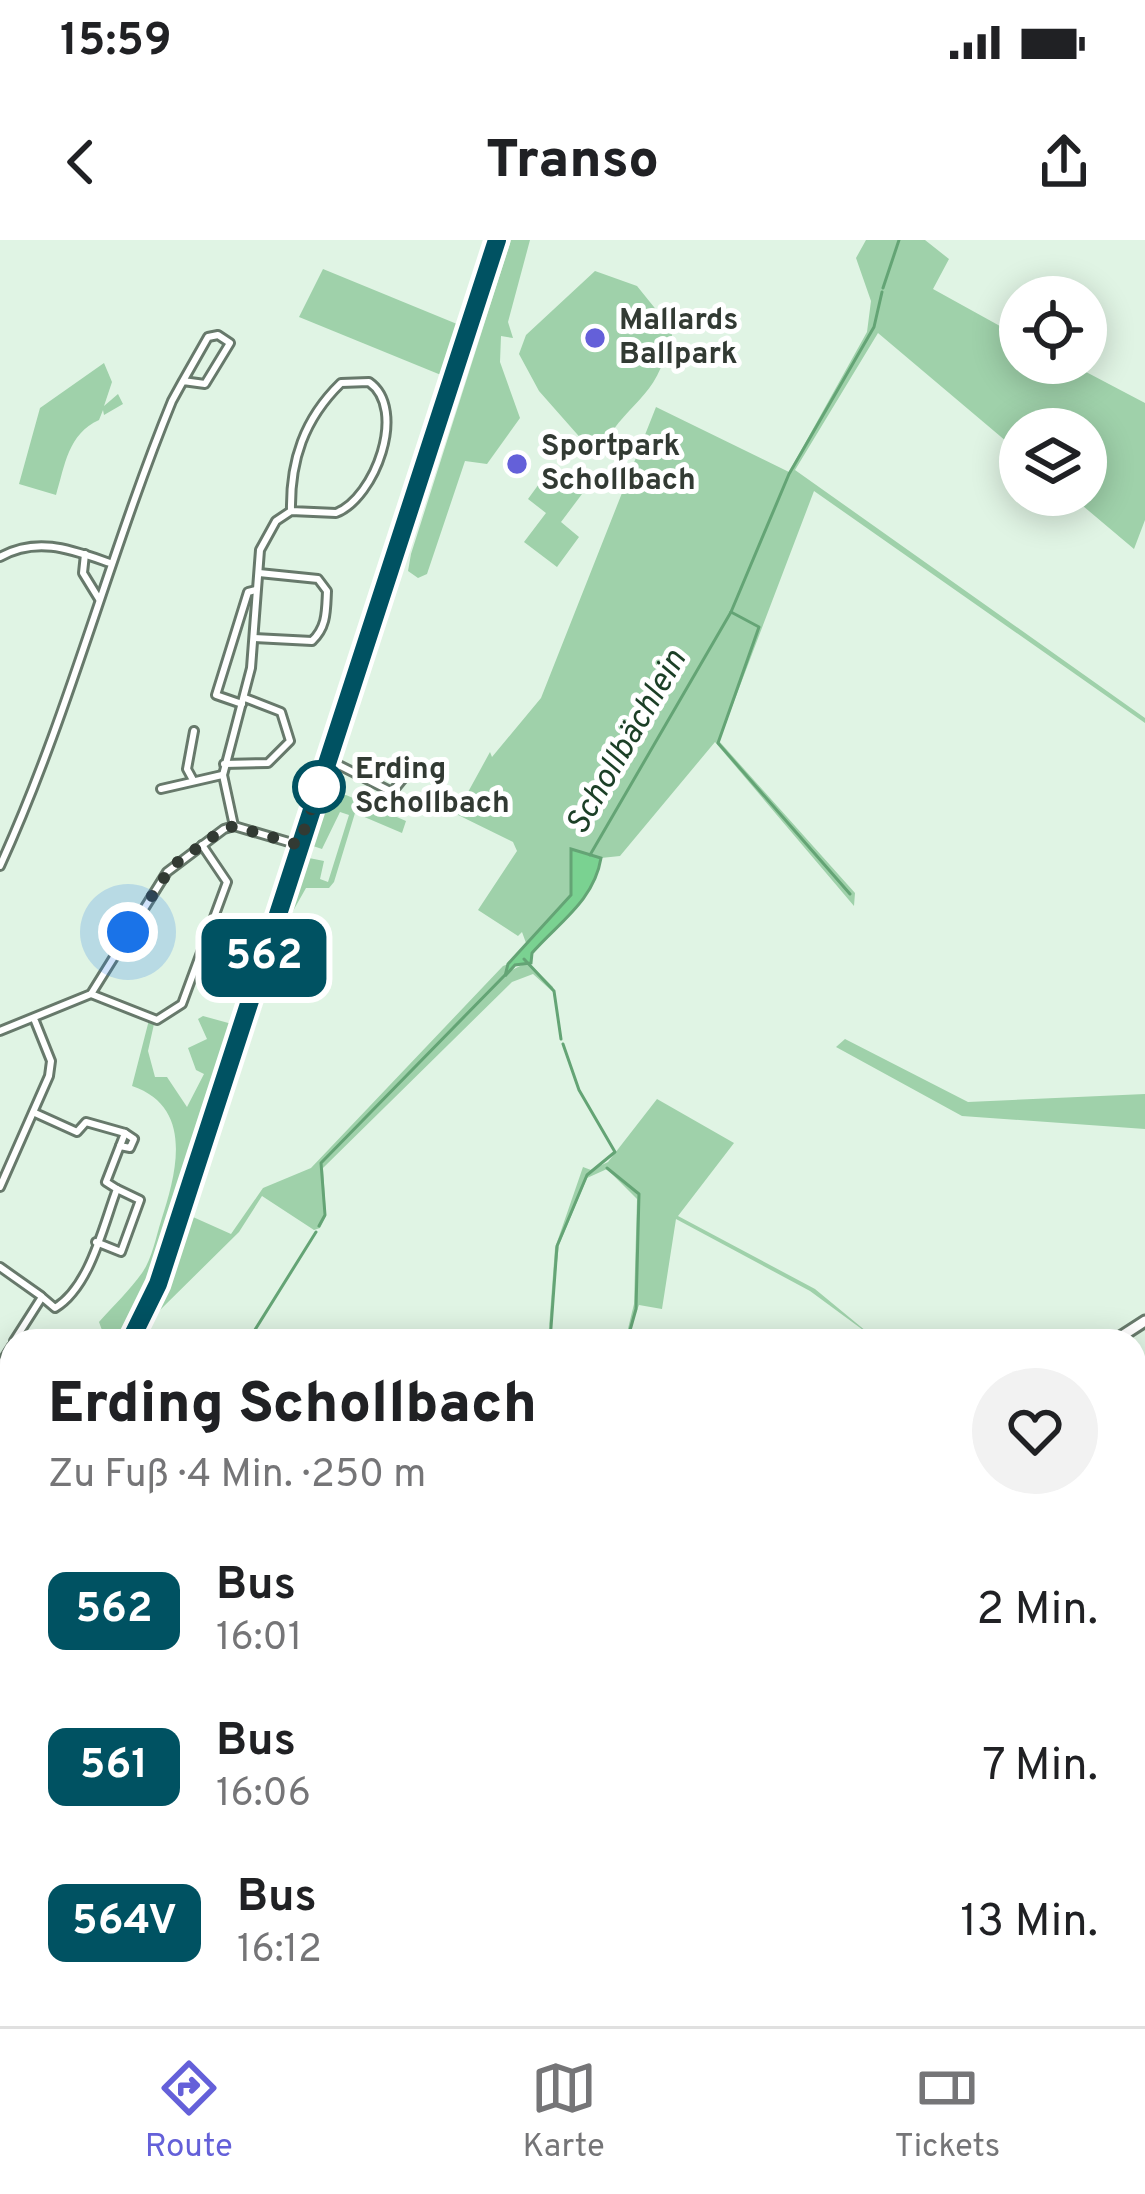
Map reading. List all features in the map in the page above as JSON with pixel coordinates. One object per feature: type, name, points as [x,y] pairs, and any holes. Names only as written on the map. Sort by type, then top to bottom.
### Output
[{"type":"main road","points":[[136,1329],[158,1284],[497,240]]},
{"type":"street","points":[[0,866],[51,748],[110,563],[183,381],[208,337],[218,335],[230,343],[205,384],[183,381]]},
{"type":"street","points":[[234,826],[224,764],[243,700],[266,537],[291,511],[292,462],[316,412],[341,383],[369,382],[384,395],[389,413],[378,456],[356,497],[336,513],[291,511]]},
{"type":"street","points":[[0,557],[39,544],[110,563]]},
{"type":"street","points":[[85,554],[83,573],[99,599]]},
{"type":"street","points":[[254,638],[312,641],[325,625],[327,592],[314,578],[258,573]]},
{"type":"street","points":[[224,764],[273,761],[290,741],[281,712],[216,695],[248,592],[256,590]]},
{"type":"street","points":[[193,780],[187,769],[194,730]]},
{"type":"street","points":[[329,760],[392,792],[406,776]]},
{"type":"street","points":[[161,789],[223,775]]},
{"type":"street","points":[[0,1031],[92,994],[167,872],[202,845],[234,826],[299,845]]},
{"type":"street","points":[[92,994],[157,1020],[182,1004],[207,949],[227,883],[202,845]]},
{"type":"street","points":[[0,1187],[52,1061],[34,1021]]},
{"type":"street","points":[[34,1113],[77,1132],[86,1122],[125,1132],[106,1182],[140,1200],[121,1252],[96,1242]]},
{"type":"street","points":[[0,1267],[55,1309],[62,1305],[96,1242],[117,1189]]},
{"type":"street","points":[[22,1329],[42,1297]]},
{"type":"shaded area","points":[[511,240],[530,240],[508,322],[513,338],[501,336],[500,362],[520,418],[487,464],[465,461],[427,574],[418,578],[408,571],[411,554]]},
{"type":"shaded area","points":[[866,240],[925,240],[949,259],[933,289],[999,325],[999,384],[1107,383],[1145,403],[1145,520],[1134,549],[1095,516],[1107,516],[1107,408],[999,408],[999,435],[878,333],[795,470],[1145,718],[1145,723],[814,491],[719,741],[855,893],[854,906],[715,742],[620,856],[601,858],[571,849],[571,895],[526,943],[522,932],[518,936],[478,910],[517,851],[513,842],[456,814],[490,752],[492,757],[541,698],[656,407],[789,472],[867,332],[871,301],[856,258]]},
{"type":"shaded area","points":[[323,269],[457,324],[441,375],[299,317]]},
{"type":"shaded area","name":"Mallards Ballpark","points":[[595,271],[637,286],[658,312],[668,313],[674,347],[665,352],[653,382],[614,429],[599,459],[539,391],[519,354],[526,335]]},
{"type":"shaded area","points":[[104,363],[112,382],[104,406],[118,394],[123,404],[104,415],[103,410],[99,420],[80,433],[56,495],[19,484],[40,408]]},
{"type":"shaded area","points":[[552,466],[585,490],[561,522],[579,537],[557,567],[524,542],[546,513],[528,499]]},
{"type":"shaded area","points":[[346,795],[406,821],[402,833],[355,813],[334,882],[329,888],[306,888],[293,911],[193,1217],[231,1234],[263,1188],[311,1168],[503,966],[508,964],[506,973],[528,962],[553,987],[562,1039],[553,992],[533,974],[512,982],[323,1168],[326,1216],[320,1228],[314,1230],[262,1196],[239,1232],[159,1311],[309,858],[324,861],[320,879],[328,882],[349,815],[340,812],[322,849],[313,846],[330,796]]},
{"type":"shaded area","points":[[571,849],[601,858],[591,887],[532,953],[531,963],[515,965],[505,976],[508,964],[571,895]]},
{"type":"shaded area","points":[[203,1016],[232,1024],[234,1038],[168,1240],[127,1329],[102,1329],[99,1322],[148,1261],[175,1162],[173,1125],[165,1109],[132,1086],[149,1020],[154,1024],[148,1051],[155,1077],[167,1077],[187,1107],[204,1074],[196,1070],[188,1048],[207,1039],[198,1019]]},
{"type":"shaded area","points":[[845,1039],[968,1102],[1145,1094],[1145,1129],[962,1116],[836,1047]]},
{"type":"shaded area","points":[[657,1099],[734,1143],[678,1216],[815,1289],[863,1329],[810,1291],[676,1219],[662,1309],[639,1305],[628,1329],[634,1304],[637,1199],[607,1169],[587,1178],[559,1245],[549,1329],[555,1248],[583,1167],[591,1170],[608,1162]]},
{"type":"waterway","name":"Schollbächlein","points":[[883,288],[899,240]]},
{"type":"waterway","name":"Schollbächlein","points":[[590,855],[731,612],[789,474],[874,327],[882,292]]},
{"type":"waterway","points":[[731,612],[759,627],[718,743],[850,894]]},
{"type":"waterway","points":[[524,959],[554,991],[561,1039]]},
{"type":"waterway","name":"Schollbächlein","points":[[319,1226],[325,1215],[321,1163],[505,975]]},
{"type":"waterway","points":[[551,1329],[557,1246],[587,1175],[615,1152],[579,1090],[563,1044]]},
{"type":"waterway","points":[[607,1168],[639,1194],[636,1309],[630,1329]]},
{"type":"waterway","name":"Schollbächlein","points":[[255,1329],[316,1232]]},
{"type":"bus line","name":"562","points":[[136,1329],[158,1284],[497,240]]},
{"type":"place","name":"Mallards Ballpark","points":[[595,338]]},
{"type":"place","name":"Sportpark Schollbach","points":[[517,464]]},
{"type":"place","name":"Erding Schollbach","points":[[319,787]]},
{"type":"route","points":[[128,932],[172,866],[224,829],[234,826],[299,845],[319,787]]}]
